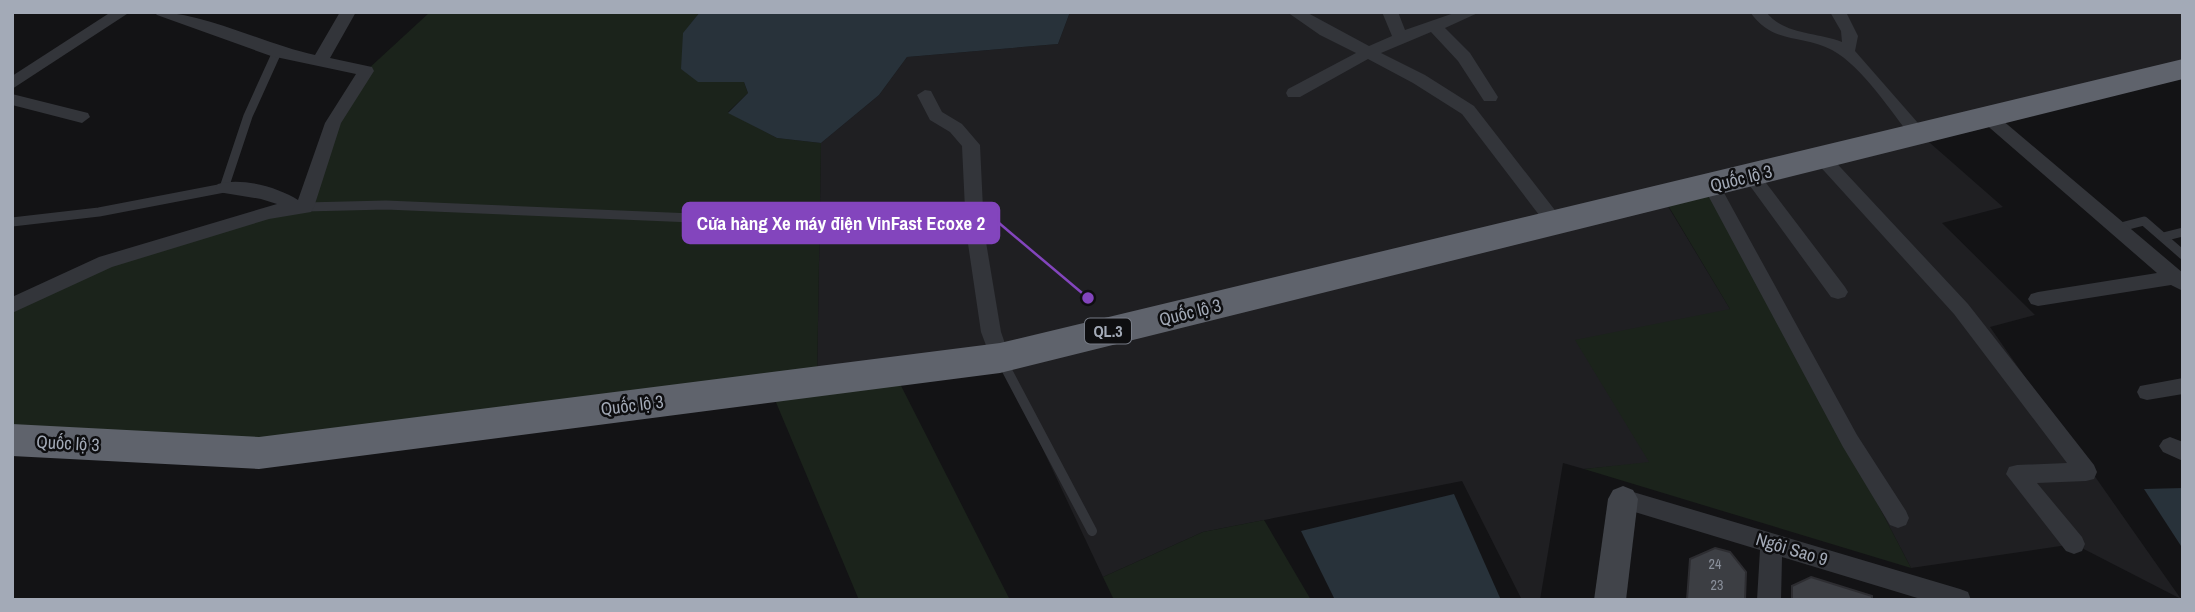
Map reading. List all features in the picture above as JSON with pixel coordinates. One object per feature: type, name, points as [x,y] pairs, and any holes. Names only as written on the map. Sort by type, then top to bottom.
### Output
[{"type":"highway","name":"Quốc lộ 3","points":[[12,440],[259,453],[1000,358],[2183,69]]},
{"type":"street","points":[[12,85],[121,12]]},
{"type":"street","points":[[162,12],[277,52],[366,72],[333,122],[300,207]]},
{"type":"street","points":[[320,61],[348,12]]},
{"type":"street","points":[[1295,12],[1468,110],[1555,223]]},
{"type":"street","points":[[1390,12],[1400,36]]},
{"type":"street","points":[[1294,93],[1400,36],[1472,12]]},
{"type":"street","points":[[1758,12],[1772,28],[1823,40],[1846,52],[1919,135]]},
{"type":"street","points":[[1838,12],[1850,32],[1852,43],[1846,52]]},
{"type":"street","points":[[1433,26],[1464,57],[1490,97]]},
{"type":"street","points":[[925,95],[936,116],[956,128],[971,145],[975,230],[991,332],[1000,358]]},
{"type":"street","points":[[12,99],[82,117]]},
{"type":"street","points":[[1989,118],[2178,280]]},
{"type":"street","points":[[1822,158],[1961,309],[2086,472],[2017,474],[2074,544]]},
{"type":"street","points":[[1751,175],[1838,292]]},
{"type":"street","points":[[1712,186],[1850,441],[1898,518]]},
{"type":"street","points":[[224,188],[257,191],[300,207]]},
{"type":"street","points":[[12,306],[63,279],[106,262],[269,212],[300,207]]},
{"type":"street","points":[[2038,299],[2178,280]]},
{"type":"street","points":[[2147,392],[2183,386]]},
{"type":"street","points":[[1610,600],[1623,499]]},
{"type":"street","name":"Ngôi Sao 9","points":[[1623,499],[1771,543],[1911,592],[1961,600]]},
{"type":"street","points":[[1769,600],[1771,543]]},
{"type":"lane","points":[[12,222],[99,212],[224,188],[248,116],[277,52]]},
{"type":"lane","points":[[300,207],[386,205],[975,230]]},
{"type":"lane","points":[[2117,228],[2144,220],[2183,254]]},
{"type":"lane","points":[[2163,237],[2183,232]]},
{"type":"lane","points":[[1000,358],[1092,531]]},
{"type":"shaded area","points":[[430,12],[700,12],[683,34],[698,82],[744,82],[748,93],[728,112],[777,138],[821,143],[817,381],[894,372],[1010,600],[859,600],[770,388],[259,453],[12,440],[12,304],[63,280],[305,207],[333,123],[366,71]]},
{"type":"shaded area","points":[[700,12],[1070,12],[1058,44],[907,57],[879,95],[821,143],[777,138],[728,113],[748,93],[744,82],[698,82],[681,69],[683,33]]},
{"type":"shaded area","points":[[1070,12],[2183,12],[2183,69],[1921,135],[2003,207],[1942,223],[2035,315],[1990,327],[2181,599],[2074,544],[1911,568],[1712,186],[1663,198],[1730,309],[1650,463],[1584,469],[1563,463],[1540,600],[1522,600],[1462,481],[1203,532],[1103,577],[1000,358],[817,382],[821,143],[879,95],[907,57],[1058,44]]},
{"type":"shaded area","points":[[1712,186],[1911,568],[1584,469],[1649,462],[1575,340],[1730,309],[1663,197]]},
{"type":"shaded area","points":[[2183,488],[2183,549],[2144,489]]},
{"type":"shaded area","points":[[1454,494],[1501,600],[1335,600],[1301,531]]},
{"type":"shaded area","points":[[1264,520],[1311,600],[1114,600],[1103,577],[1203,532]]},
{"type":"building","points":[[1715,548],[1730,552],[1746,572],[1745,600],[1687,600],[1690,559]]},
{"type":"building","points":[[1811,577],[1872,596],[1872,600],[1792,600],[1792,586]]},
{"type":"place","name":"Cửa hàng Xe máy điện VinFast Ecoxe 2","points":[[1088,298]]}]
